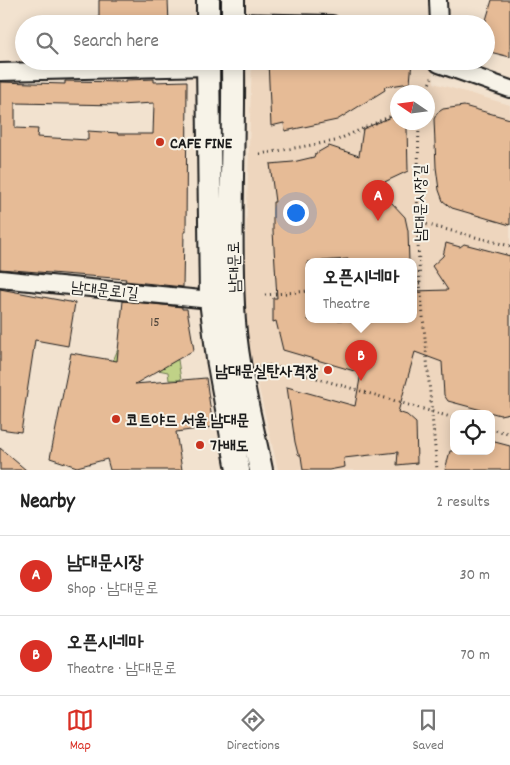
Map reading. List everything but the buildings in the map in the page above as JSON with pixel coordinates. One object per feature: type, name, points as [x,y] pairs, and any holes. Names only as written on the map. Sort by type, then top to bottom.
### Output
[{"type":"main road","points":[[208,0],[208,15]]},
{"type":"main road","name":"남대문로","points":[[209,70],[211,300],[218,359],[238,470]]},
{"type":"main road","name":"남대문로","points":[[233,70],[233,306],[240,369],[261,470]]},
{"type":"street","points":[[438,0],[439,15]]},
{"type":"street","name":"남대문로","points":[[0,72],[52,70]]},
{"type":"street","points":[[458,70],[510,89]]},
{"type":"street","name":"남대문로1길","points":[[0,279],[211,300]]},
{"type":"path","points":[[260,154],[335,141],[390,117]]},
{"type":"path","name":"남대문시장길","points":[[419,130],[417,222],[420,283],[437,470]]},
{"type":"path","points":[[417,222],[510,246]]},
{"type":"path","points":[[265,295],[305,291]]},
{"type":"path","points":[[240,369],[271,365],[450,417]]},
{"type":"path","points":[[495,430],[510,434]]},
{"type":"shaded area","points":[[252,70],[432,70],[434,83],[510,105],[510,470],[278,470],[243,320]]},
{"type":"green space","points":[[118,349],[178,360],[181,380],[169,380],[168,372],[113,361]]},
{"type":"place","name":"CAFE FINE","points":[[160,142]]},
{"type":"place","name":"남대문시장","points":[[378,221]]},
{"type":"place","name":"남대문실탄사격장","points":[[328,370]]},
{"type":"place","name":"오픈시네마","points":[[361,381]]},
{"type":"place","name":"코트야드 서울 남대문","points":[[116,419]]},
{"type":"place","name":"가배도","points":[[200,445]]}]
